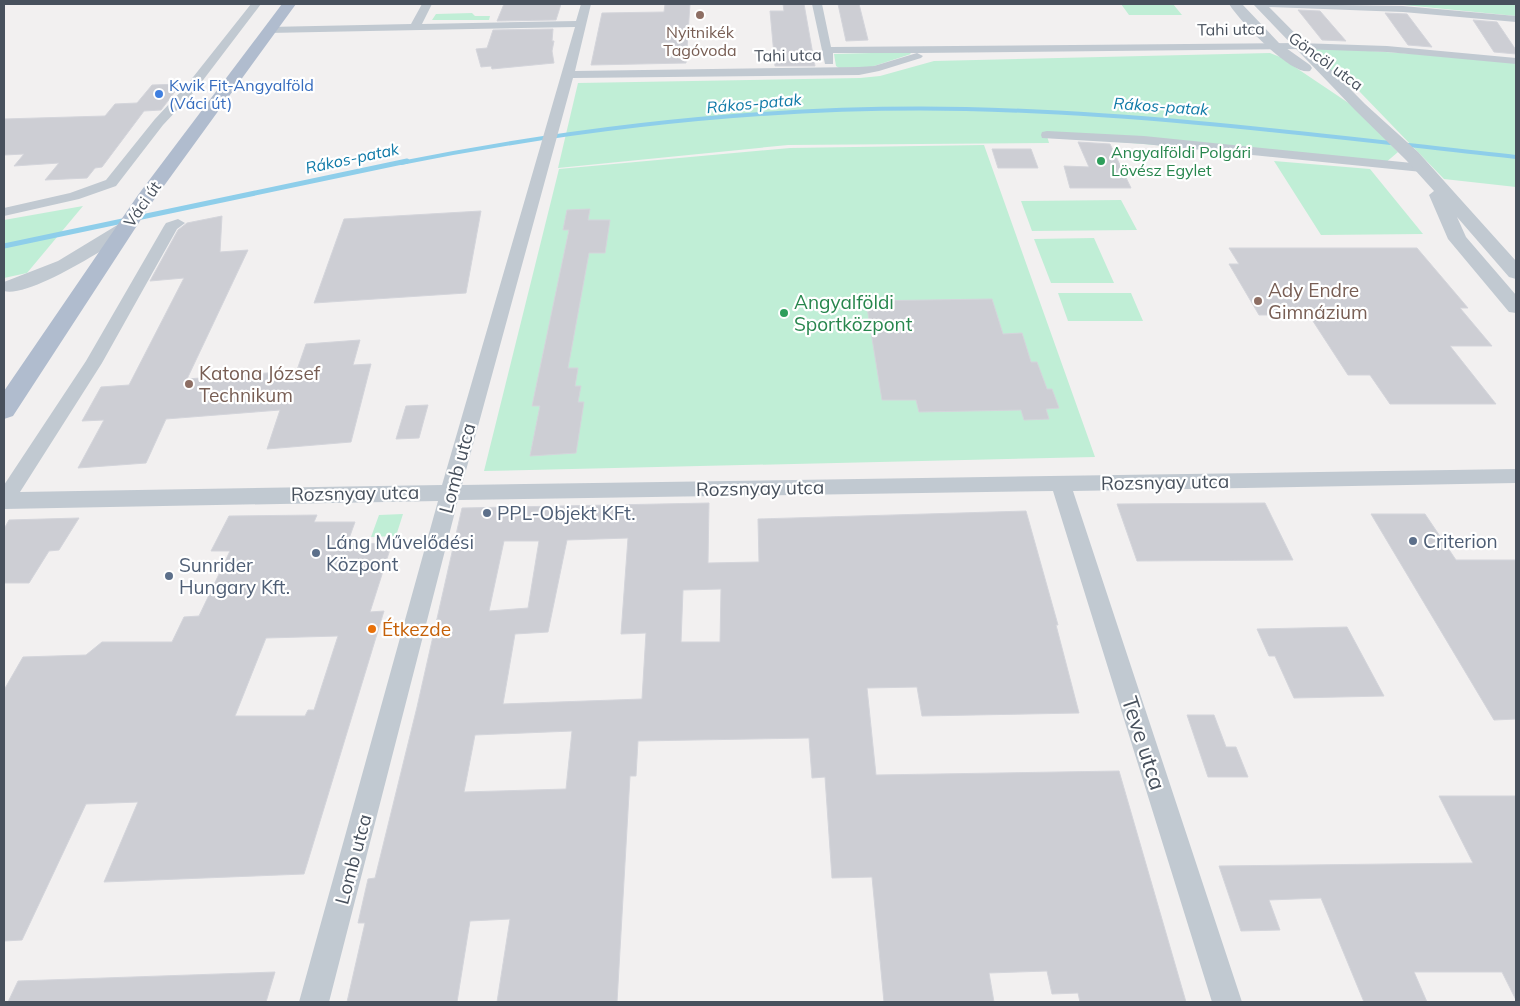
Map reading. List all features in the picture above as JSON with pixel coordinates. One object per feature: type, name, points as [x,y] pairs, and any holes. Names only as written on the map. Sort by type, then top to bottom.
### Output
[{"type":"main road","name":"Váci út","points":[[4,410],[145,199],[289,4]]},
{"type":"street","name":"Váci út","points":[[4,212],[74,196],[111,183],[159,122],[190,89],[256,4]]},
{"type":"street","points":[[415,27],[427,4]]},
{"type":"street","name":"Lomb utca","points":[[314,1002],[451,491],[569,75],[586,4]]},
{"type":"street","points":[[817,4],[830,72]]},
{"type":"street","name":"Göncöl utca","points":[[1235,4],[1274,46],[1360,107]]},
{"type":"street","name":"Göncöl utca","points":[[1259,4],[1360,107]]},
{"type":"street","name":"Tahi utca","points":[[1268,4],[1403,8],[1516,19]]},
{"type":"street","points":[[268,30],[581,24]]},
{"type":"street","name":"Tahi utca","points":[[827,50],[945,51],[1299,46],[1387,49],[1516,61]]},
{"type":"street","name":"Tahi utca","points":[[569,75],[830,72],[875,69],[912,57],[945,51]]},
{"type":"street","points":[[1360,107],[1388,131],[1516,273]]},
{"type":"street","points":[[1047,135],[1144,140],[1422,168]]},
{"type":"street","points":[[1422,168],[1457,239],[1516,307]]},
{"type":"street","name":"Váci út","points":[[4,500],[93,363],[171,226],[178,223]]},
{"type":"street","points":[[7,287],[65,265],[125,228]]},
{"type":"street","points":[[7,287],[98,271]]},
{"type":"street","name":"Rozsnyay utca","points":[[4,500],[451,491],[1061,484],[1516,476]]},
{"type":"street","name":"Teve utca","points":[[1061,484],[1227,1002]]},
{"type":"green space","points":[[1121,4],[1173,4],[1182,15],[1129,15]]},
{"type":"green space","points":[[1402,4],[1516,4],[1516,16],[1404,5]]},
{"type":"green space","points":[[472,13],[475,16],[490,16],[489,20],[432,20],[436,14]]},
{"type":"green space","points":[[1299,46],[1516,61],[1516,187],[1444,179],[1359,91],[1333,81]]},
{"type":"green space","points":[[909,52],[911,54],[871,67],[839,68],[836,66],[834,54]]},
{"type":"green space","points":[[1270,53],[1280,57],[1353,106],[1398,152],[1384,164],[1047,136],[1049,143],[788,145],[558,168],[578,83],[860,78],[880,76],[934,61]]},
{"type":"green space","name":"Angyalföldi Sportközpont","points":[[984,145],[1095,457],[484,471],[559,169],[790,148]]},
{"type":"green space","points":[[1274,161],[1370,169],[1423,234],[1321,235]]},
{"type":"green space","points":[[1121,200],[1137,230],[1032,231],[1021,201]]},
{"type":"green space","points":[[83,206],[27,273],[4,278],[4,220]]},
{"type":"green space","points":[[1094,238],[1114,283],[1051,283],[1034,239]]},
{"type":"green space","points":[[1058,293],[1131,293],[1143,321],[1068,321]]},
{"type":"green space","points":[[403,514],[396,536],[371,537],[379,515]]},
{"type":"building","points":[[504,4],[561,4],[556,20],[497,21]]},
{"type":"building","points":[[665,4],[690,4],[686,63],[591,65],[602,13],[664,12]]},
{"type":"building","points":[[783,4],[804,4],[815,66],[775,66],[770,11],[784,11]]},
{"type":"building","points":[[838,4],[859,4],[868,40],[846,41]]},
{"type":"building","points":[[1298,10],[1320,11],[1346,41],[1322,40]]},
{"type":"building","points":[[1385,13],[1407,14],[1432,47],[1408,45]]},
{"type":"building","points":[[1473,20],[1497,22],[1516,50],[1516,54],[1494,52]]},
{"type":"building","points":[[553,29],[552,41],[554,41],[552,51],[554,63],[492,69],[491,66],[481,67],[476,49],[487,48],[493,30]]},
{"type":"building","points":[[181,84],[161,110],[144,111],[102,167],[95,168],[87,178],[45,180],[59,163],[14,166],[24,154],[4,155],[4,119],[105,116],[115,104],[137,103],[152,85]]},
{"type":"building","points":[[1078,142],[1110,144],[1131,188],[1070,188],[1064,166],[1089,167]]},
{"type":"building","points":[[992,149],[1031,149],[1038,168],[998,168]]},
{"type":"building","points":[[590,209],[588,220],[610,220],[605,253],[589,253],[568,368],[578,368],[575,386],[581,386],[578,402],[584,402],[576,453],[530,456],[540,406],[532,406],[569,230],[563,230],[567,210]]},
{"type":"building","points":[[481,211],[466,293],[314,303],[344,219]]},
{"type":"building","points":[[222,216],[220,252],[248,250],[187,379],[293,371],[297,370],[306,344],[360,340],[353,365],[371,364],[351,442],[267,449],[280,410],[166,419],[146,463],[78,468],[104,420],[82,421],[101,387],[129,385],[184,278],[150,281],[178,230],[187,223]]},
{"type":"building","points":[[1229,248],[1417,248],[1468,308],[1460,308],[1492,346],[1450,346],[1496,404],[1390,404],[1370,375],[1348,375],[1309,315],[1259,315],[1229,264],[1239,264]]},
{"type":"building","name":"Angyalföldi Sportközpont","points":[[992,299],[1003,334],[1022,333],[1031,362],[1037,362],[1047,389],[1052,389],[1059,408],[1046,409],[1049,419],[1024,420],[1021,410],[919,412],[916,400],[882,400],[866,301]]},
{"type":"building","points":[[428,405],[419,438],[396,439],[406,406]]},
{"type":"building","points":[[709,503],[708,563],[759,562],[758,519],[1026,511],[1058,625],[1056,625],[1079,713],[922,716],[917,687],[867,688],[876,775],[1119,771],[1186,1002],[1080,1002],[1078,993],[1052,994],[1047,971],[989,973],[994,1002],[884,1002],[872,877],[832,878],[825,777],[812,778],[809,738],[638,741],[636,776],[630,776],[617,1002],[497,1002],[510,919],[470,921],[457,1002],[347,1002],[365,923],[358,923],[368,879],[375,878],[417,707],[462,508]],"holes":[[[628,538],[621,634],[646,633],[642,699],[503,704],[515,634],[548,632],[567,540]],[[504,541],[539,541],[528,608],[489,611]],[[721,589],[720,642],[681,642],[683,590]],[[572,731],[566,789],[464,792],[475,735]]]},
{"type":"building","points":[[1265,503],[1293,560],[1137,561],[1117,504]]},
{"type":"building","points":[[1371,514],[1425,514],[1456,560],[1516,560],[1516,719],[1494,720]]},
{"type":"building","points":[[317,515],[314,522],[355,522],[347,544],[392,543],[370,612],[384,611],[304,874],[104,882],[138,802],[86,804],[22,940],[4,941],[4,690],[23,657],[86,655],[102,642],[172,642],[184,617],[199,616],[230,551],[211,551],[229,516]],"holes":[[[338,636],[314,710],[308,710],[305,716],[235,716],[266,638]]]},
{"type":"building","points":[[79,518],[59,550],[49,551],[29,583],[4,583],[4,529],[9,520]]},
{"type":"building","points":[[1347,627],[1384,696],[1294,698],[1275,656],[1269,656],[1257,629]]},
{"type":"building","points":[[1187,715],[1214,715],[1226,747],[1236,747],[1248,777],[1208,777]]},
{"type":"building","points":[[1439,796],[1516,796],[1516,1000],[1502,972],[1414,972],[1427,1002],[1364,1002],[1321,898],[1269,900],[1280,930],[1241,931],[1219,866],[1473,863]]},
{"type":"building","points":[[275,972],[266,1002],[8,1002],[18,981]]},
{"type":"waterway","name":"Rákos-patak","points":[[401,163],[541,138],[682,121],[753,115],[895,109],[966,109],[1104,115],[1310,134],[1516,157]]},
{"type":"waterway","name":"Rákos-patak","points":[[4,246],[407,161]]},
{"type":"place","name":"Nyitnikék Tagóvoda","points":[[700,15]]},
{"type":"place","name":"Kwik Fit-Angyalföld (Váci út)","points":[[159,94]]},
{"type":"place","name":"Angyalföldi Polgári Lövész Egylet","points":[[1101,161]]},
{"type":"place","name":"Ady Endre Gimnázium","points":[[1258,301]]},
{"type":"place","name":"Angyalföldi Sportközpont","points":[[784,313]]},
{"type":"place","name":"Katona József Technikum","points":[[189,384]]},
{"type":"place","name":"PPL-Objekt KFt.","points":[[487,513]]},
{"type":"place","name":"Criterion","points":[[1413,541]]},
{"type":"place","name":"Láng Művelődési Központ","points":[[316,553]]},
{"type":"place","name":"Sunrider Hungary Kft.","points":[[169,576]]},
{"type":"place","name":"Étkezde","points":[[372,629]]}]
